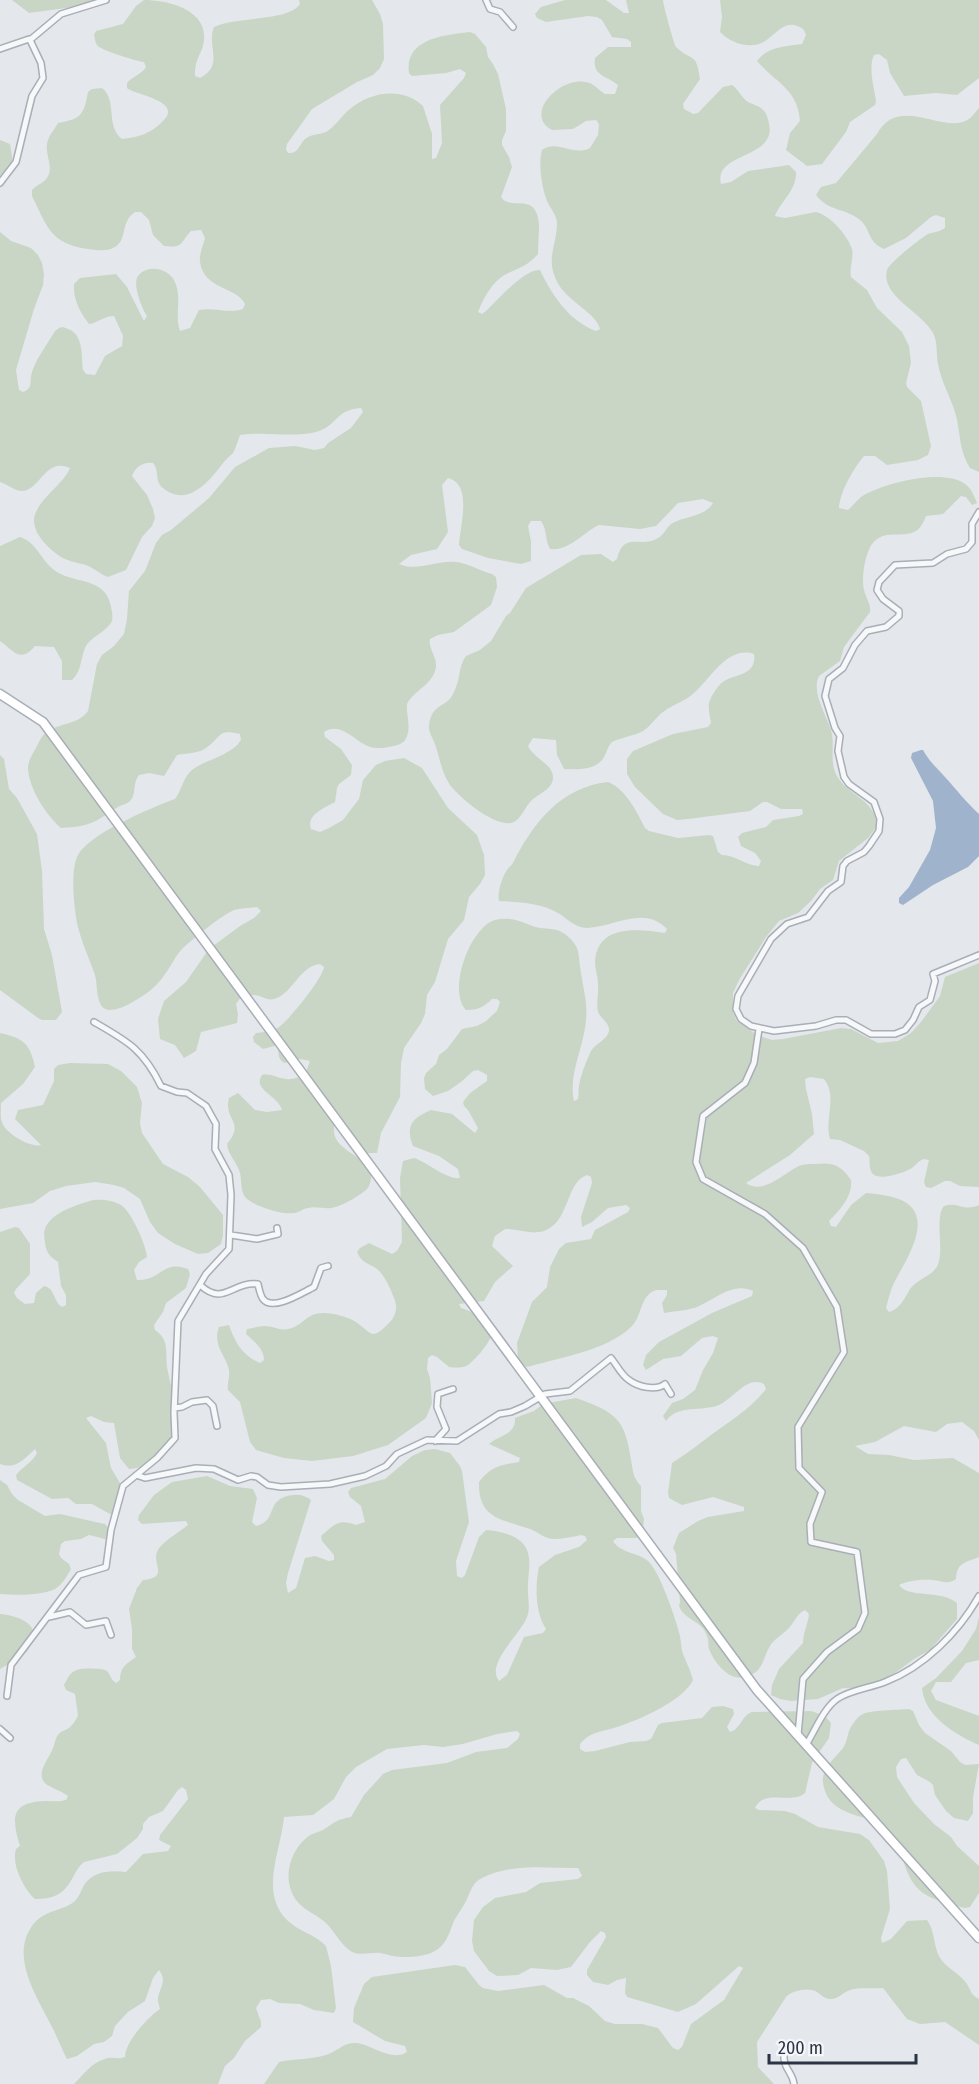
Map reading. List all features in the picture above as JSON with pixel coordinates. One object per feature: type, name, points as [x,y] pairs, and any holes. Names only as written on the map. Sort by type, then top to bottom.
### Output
[{"type":"street","points":[[0,49],[30,40],[61,14],[106,0]]},
{"type":"street","points":[[486,0],[490,9],[500,12],[513,27]]},
{"type":"street","points":[[0,183],[16,162],[32,96],[43,78],[41,63],[30,40]]},
{"type":"street","points":[[979,512],[972,524],[972,542],[966,549],[947,554],[933,563],[910,563],[892,567],[879,582],[877,590],[883,599],[899,611],[899,616],[886,627],[867,631],[855,645],[843,668],[829,679],[825,696],[835,728],[840,736],[838,751],[844,777],[849,784],[874,802],[878,810],[880,826],[864,852],[847,861],[843,866],[841,882],[828,891],[808,916],[793,921],[779,930],[763,952],[738,996],[736,1004],[738,1014],[745,1023],[759,1029],[785,1031],[846,1020],[875,1035],[899,1033],[909,1026],[919,1007],[930,1000],[935,981],[933,974],[979,955]]},
{"type":"street","points":[[0,694],[43,722],[757,1690],[979,1938]]},
{"type":"street","points":[[7,1696],[11,1665],[79,1575],[106,1567],[111,1530],[123,1486],[157,1458],[175,1438],[178,1321],[206,1274],[229,1249],[231,1234],[229,1175],[215,1149],[216,1124],[206,1106],[187,1092],[177,1092],[161,1086],[151,1066],[130,1043],[94,1022]]},
{"type":"street","points":[[759,1029],[754,1063],[745,1083],[703,1116],[696,1162],[703,1179],[765,1214],[803,1248],[837,1307],[844,1352],[798,1427],[799,1468],[822,1492],[810,1524],[811,1542],[857,1552],[865,1613],[858,1629],[827,1652],[803,1679],[798,1735]]},
{"type":"street","points":[[231,1234],[257,1239],[278,1234],[277,1228]]},
{"type":"street","points":[[200,1285],[209,1294],[218,1295],[250,1283],[258,1284],[263,1299],[268,1302],[288,1302],[314,1287],[321,1268],[328,1266]]},
{"type":"street","points":[[136,1475],[145,1478],[196,1468],[214,1469],[238,1480],[251,1476],[257,1477],[268,1485],[281,1487],[330,1484],[365,1476],[386,1466],[397,1454],[427,1440],[457,1441],[499,1414],[512,1412],[545,1394],[570,1391],[611,1358],[628,1380],[646,1387],[660,1388],[665,1384],[671,1394]]},
{"type":"street","points":[[435,1441],[446,1429],[437,1407],[438,1394],[453,1389]]},
{"type":"street","points":[[174,1408],[207,1400],[213,1406],[217,1426]]},
{"type":"street","points":[[806,1745],[836,1700],[895,1678],[922,1659],[946,1639],[979,1596]]},
{"type":"street","points":[[48,1617],[70,1612],[86,1625],[106,1622],[111,1635]]},
{"type":"street","points":[[0,1729],[10,1738]]},
{"type":"street","points":[[784,2049],[783,2061],[794,2084]]},
{"type":"green space","points":[[12,0],[97,0],[81,6],[29,13]]},
{"type":"green space","points":[[144,0],[174,4],[184,8],[199,21],[203,29],[204,40],[195,76],[200,78],[212,67],[214,27],[235,21],[284,14],[294,10],[300,4],[299,0],[372,0],[383,24],[384,59],[380,68],[373,75],[312,109],[287,144],[288,153],[295,152],[308,137],[329,130],[358,103],[376,95],[396,94],[415,100],[423,106],[432,134],[432,159],[436,158],[442,143],[440,105],[466,73],[460,69],[446,73],[412,76],[409,73],[409,61],[413,52],[429,40],[460,33],[475,34],[486,47],[488,57],[498,74],[506,109],[506,131],[502,145],[512,167],[501,197],[511,203],[528,204],[537,214],[539,224],[538,254],[527,264],[497,281],[486,295],[478,312],[482,314],[486,311],[526,274],[540,270],[562,306],[586,327],[596,331],[600,329],[598,323],[563,291],[552,268],[557,222],[545,196],[540,162],[542,150],[548,147],[578,151],[590,148],[598,135],[599,124],[596,120],[586,121],[573,129],[552,130],[544,123],[541,115],[548,98],[565,85],[575,82],[593,85],[605,94],[615,94],[618,85],[598,72],[595,58],[608,47],[631,47],[631,42],[627,39],[612,37],[602,20],[597,17],[588,16],[546,22],[537,18],[535,14],[541,7],[565,0],[606,0],[624,13],[629,13],[626,0],[663,0],[676,47],[695,61],[699,70],[700,79],[683,104],[684,109],[693,114],[698,113],[723,87],[732,85],[748,102],[762,109],[767,117],[769,135],[764,144],[726,166],[721,174],[721,184],[731,182],[748,171],[789,165],[796,172],[796,178],[775,216],[785,218],[816,212],[827,217],[843,232],[852,249],[851,277],[867,290],[877,308],[902,332],[909,346],[911,363],[906,383],[921,401],[931,446],[928,455],[918,460],[887,465],[875,456],[864,456],[848,480],[839,508],[848,510],[861,497],[883,487],[928,477],[955,479],[965,484],[975,498],[977,503],[972,505],[966,497],[961,496],[943,514],[926,516],[916,531],[882,536],[870,548],[863,579],[870,612],[844,647],[840,661],[819,676],[817,689],[832,735],[835,772],[840,780],[871,809],[877,826],[868,838],[839,861],[833,880],[820,889],[798,913],[779,921],[766,937],[733,993],[733,1013],[737,1021],[757,1035],[772,1040],[841,1028],[851,1029],[878,1043],[898,1041],[911,1033],[921,1022],[940,996],[945,977],[979,963],[979,1187],[960,1186],[945,1181],[931,1188],[926,1187],[924,1182],[929,1160],[924,1159],[912,1168],[897,1174],[884,1177],[874,1175],[870,1169],[869,1156],[864,1151],[840,1140],[830,1139],[828,1086],[824,1079],[810,1077],[805,1079],[814,1134],[790,1155],[746,1183],[759,1187],[766,1185],[803,1165],[836,1166],[851,1180],[851,1186],[845,1202],[829,1221],[831,1226],[836,1227],[851,1205],[866,1193],[899,1199],[911,1206],[918,1227],[910,1252],[891,1290],[886,1308],[889,1312],[899,1306],[910,1289],[937,1266],[940,1255],[940,1217],[944,1206],[973,1207],[979,1205],[979,1440],[974,1431],[962,1422],[947,1424],[936,1432],[904,1426],[875,1442],[855,1446],[868,1454],[914,1460],[953,1458],[979,1473],[979,1557],[960,1566],[956,1579],[950,1582],[921,1580],[899,1585],[910,1592],[942,1596],[957,1603],[957,1619],[930,1650],[874,1685],[858,1689],[843,1688],[818,1699],[791,1701],[780,1699],[771,1695],[772,1685],[779,1669],[803,1643],[809,1614],[805,1610],[768,1649],[758,1670],[743,1678],[735,1677],[722,1669],[709,1649],[705,1631],[681,1611],[679,1606],[676,1554],[673,1548],[679,1533],[708,1517],[744,1511],[744,1507],[713,1497],[682,1505],[669,1498],[672,1463],[740,1414],[766,1389],[764,1384],[750,1383],[719,1405],[677,1412],[666,1421],[663,1416],[672,1403],[683,1399],[695,1390],[718,1338],[713,1336],[702,1338],[681,1356],[663,1359],[646,1370],[643,1365],[646,1355],[659,1342],[712,1313],[752,1296],[753,1291],[730,1290],[694,1308],[664,1313],[662,1303],[667,1290],[656,1290],[644,1301],[631,1327],[610,1342],[584,1352],[526,1367],[518,1360],[517,1343],[532,1302],[547,1287],[550,1267],[559,1249],[566,1243],[591,1239],[595,1230],[628,1212],[630,1208],[626,1205],[608,1208],[592,1222],[582,1227],[581,1217],[592,1183],[591,1177],[587,1175],[575,1186],[559,1220],[552,1226],[544,1231],[534,1232],[505,1229],[495,1236],[492,1246],[513,1266],[495,1282],[484,1301],[459,1304],[461,1308],[476,1314],[484,1321],[490,1330],[490,1338],[478,1356],[464,1367],[449,1367],[432,1355],[428,1358],[427,1369],[432,1403],[426,1418],[388,1445],[353,1456],[312,1461],[284,1458],[256,1450],[250,1442],[240,1402],[228,1390],[229,1370],[218,1345],[219,1327],[229,1325],[240,1348],[260,1363],[264,1360],[262,1352],[246,1334],[247,1329],[265,1326],[288,1329],[313,1315],[325,1313],[349,1318],[372,1334],[379,1332],[393,1317],[396,1311],[395,1301],[381,1273],[362,1260],[357,1252],[369,1243],[392,1254],[397,1251],[402,1242],[400,1178],[403,1161],[414,1158],[443,1174],[460,1178],[458,1169],[439,1156],[413,1146],[410,1128],[419,1116],[431,1110],[452,1114],[475,1133],[478,1128],[463,1102],[470,1093],[487,1081],[487,1075],[478,1070],[473,1071],[448,1091],[433,1096],[425,1089],[424,1078],[436,1064],[439,1055],[447,1049],[462,1029],[477,1026],[497,1011],[500,1002],[497,999],[492,999],[480,1008],[470,1010],[466,1010],[461,1001],[460,975],[464,960],[477,934],[495,920],[511,919],[535,927],[560,931],[569,937],[577,948],[586,1013],[585,1030],[573,1080],[574,1101],[578,1099],[581,1077],[591,1051],[609,1031],[597,1009],[598,987],[595,962],[597,950],[611,935],[621,932],[643,930],[665,933],[667,929],[658,922],[639,918],[583,928],[545,907],[499,901],[499,890],[505,873],[539,821],[550,809],[576,791],[608,782],[626,795],[649,831],[678,838],[713,836],[718,852],[722,855],[759,866],[761,861],[755,853],[741,846],[738,837],[742,833],[766,827],[773,820],[803,814],[802,809],[781,809],[763,802],[750,811],[677,820],[663,814],[635,787],[627,774],[627,759],[633,751],[673,734],[708,727],[711,723],[709,703],[715,690],[726,680],[746,672],[753,666],[754,654],[745,653],[736,654],[720,665],[691,695],[663,712],[649,727],[612,742],[598,764],[582,769],[564,769],[557,755],[556,740],[533,738],[528,746],[550,768],[553,777],[551,785],[529,803],[514,822],[504,823],[486,816],[461,797],[445,776],[429,725],[436,709],[447,702],[453,694],[466,656],[480,650],[491,641],[526,588],[581,555],[601,554],[613,562],[624,545],[652,541],[662,535],[671,524],[700,514],[713,503],[703,499],[678,503],[656,526],[640,529],[599,525],[570,544],[557,549],[550,549],[541,521],[531,521],[528,526],[531,561],[521,564],[488,558],[462,549],[459,545],[463,497],[456,482],[448,478],[442,485],[448,532],[437,549],[411,555],[399,564],[413,567],[456,562],[492,574],[496,577],[497,587],[491,605],[454,632],[430,639],[436,667],[428,683],[414,694],[407,704],[409,728],[403,742],[373,748],[336,729],[324,732],[325,737],[341,749],[352,765],[351,775],[339,784],[335,802],[317,812],[310,824],[311,829],[320,832],[343,820],[359,799],[363,780],[376,765],[404,758],[422,768],[448,808],[477,835],[484,855],[485,875],[469,897],[464,920],[448,939],[435,982],[427,995],[425,1014],[404,1048],[400,1097],[381,1133],[377,1153],[366,1153],[358,1147],[336,1120],[334,1132],[337,1141],[368,1167],[371,1175],[367,1189],[340,1206],[311,1207],[295,1213],[270,1210],[247,1199],[242,1190],[240,1173],[227,1144],[234,1130],[228,1105],[229,1098],[238,1093],[255,1110],[267,1112],[282,1110],[276,1100],[260,1085],[262,1075],[288,1079],[305,1075],[310,1061],[300,1059],[282,1062],[278,1045],[263,1049],[254,1042],[253,1037],[256,1033],[274,1030],[284,1023],[312,989],[324,967],[320,964],[306,970],[287,991],[274,999],[255,995],[241,997],[236,1004],[237,1023],[201,1032],[196,1051],[184,1058],[175,1045],[160,1039],[158,1019],[164,1001],[186,982],[209,949],[261,911],[257,907],[240,909],[223,917],[183,948],[162,979],[150,991],[126,1006],[109,1010],[101,1006],[99,1001],[95,975],[77,923],[73,888],[78,855],[85,847],[95,838],[122,822],[175,799],[192,770],[231,750],[241,740],[240,734],[223,733],[203,750],[177,755],[164,776],[149,773],[139,775],[130,801],[86,825],[61,828],[39,801],[31,784],[28,765],[46,733],[53,728],[79,719],[88,711],[97,664],[102,655],[124,634],[129,591],[145,571],[156,543],[162,535],[209,498],[235,467],[269,448],[295,446],[315,450],[324,448],[351,428],[363,412],[361,408],[352,409],[329,426],[307,434],[240,435],[233,453],[204,485],[189,494],[172,493],[163,488],[153,463],[141,465],[132,476],[147,495],[155,518],[152,526],[142,537],[126,570],[108,577],[89,566],[59,556],[42,540],[35,526],[34,519],[39,506],[70,468],[54,467],[28,490],[17,490],[0,482],[0,232],[11,241],[31,248],[42,263],[44,274],[43,285],[16,370],[19,390],[23,392],[29,388],[38,359],[55,331],[60,328],[64,327],[77,336],[81,346],[83,370],[86,374],[95,375],[105,356],[122,346],[123,336],[114,316],[89,324],[83,315],[76,301],[74,290],[74,284],[80,278],[116,274],[127,287],[144,321],[147,316],[140,302],[136,280],[146,270],[162,270],[171,276],[177,286],[180,331],[190,328],[199,310],[237,310],[243,309],[245,304],[241,298],[207,278],[200,262],[205,238],[201,230],[191,231],[178,246],[164,246],[153,235],[149,220],[141,212],[135,212],[127,221],[122,240],[115,247],[102,250],[75,247],[65,243],[51,232],[32,196],[32,190],[46,180],[49,173],[47,145],[50,136],[58,123],[72,120],[80,115],[88,92],[92,89],[102,88],[107,93],[114,127],[122,139],[148,132],[157,127],[167,115],[168,109],[164,104],[127,88],[127,83],[146,67],[144,62],[100,47],[96,44],[94,35],[96,31],[123,24],[136,6]]},
{"type":"green space","points":[[720,0],[979,0],[979,78],[957,95],[936,93],[904,96],[890,73],[887,60],[879,54],[874,55],[871,72],[875,105],[850,122],[846,132],[822,164],[807,166],[786,150],[790,133],[800,121],[795,101],[790,93],[757,61],[771,50],[802,44],[806,35],[804,30],[797,26],[785,26],[759,44],[738,43],[728,39],[720,32],[722,17]]},
{"type":"green space","points":[[979,108],[979,472],[970,468],[963,454],[955,412],[939,370],[936,340],[933,333],[928,325],[896,296],[887,279],[887,270],[893,262],[924,236],[945,228],[945,218],[936,215],[931,217],[906,238],[884,249],[875,243],[866,227],[855,216],[826,204],[816,195],[821,187],[836,183],[886,122],[897,117],[909,116],[959,123],[969,119]]},
{"type":"green space","points":[[0,140],[10,144],[13,163],[0,177]]},
{"type":"green space","points":[[20,537],[31,544],[57,572],[97,586],[108,597],[112,621],[85,647],[78,672],[72,680],[62,680],[62,661],[54,647],[35,646],[21,655],[0,641],[0,546]]},
{"type":"green space","points":[[0,755],[4,759],[9,789],[17,798],[37,834],[42,871],[44,929],[52,955],[62,1012],[56,1020],[38,1018],[0,990]]},
{"type":"green space","points":[[0,1033],[24,1043],[31,1052],[35,1067],[23,1084],[1,1103],[1,1120],[8,1131],[25,1142],[41,1145],[15,1119],[18,1110],[43,1105],[54,1081],[54,1069],[58,1065],[108,1064],[121,1071],[137,1087],[142,1103],[140,1123],[142,1133],[163,1164],[188,1177],[200,1187],[223,1215],[221,1244],[208,1253],[198,1254],[175,1244],[158,1233],[150,1222],[140,1199],[124,1188],[114,1185],[95,1182],[66,1186],[50,1191],[33,1203],[0,1209]]},
{"type":"green space","points":[[93,1200],[118,1203],[125,1208],[133,1221],[147,1257],[139,1262],[134,1270],[137,1280],[152,1277],[173,1267],[188,1269],[190,1274],[186,1288],[166,1303],[154,1325],[165,1343],[168,1372],[178,1419],[175,1440],[169,1450],[153,1462],[129,1469],[120,1458],[114,1423],[104,1422],[91,1416],[86,1418],[106,1443],[111,1468],[120,1483],[119,1514],[110,1514],[92,1504],[76,1504],[68,1498],[52,1499],[17,1480],[16,1475],[37,1453],[35,1449],[15,1465],[0,1464],[0,1232],[15,1227],[19,1228],[30,1244],[30,1274],[16,1289],[14,1293],[17,1298],[25,1304],[34,1303],[36,1293],[44,1286],[50,1289],[62,1307],[66,1305],[66,1295],[61,1286],[58,1262],[46,1249],[44,1231],[48,1223],[59,1214]]},
{"type":"green space","points":[[576,1398],[616,1418],[625,1435],[634,1474],[641,1486],[643,1529],[637,1538],[617,1538],[613,1541],[621,1548],[645,1559],[653,1568],[671,1608],[683,1654],[693,1680],[688,1688],[660,1709],[637,1720],[593,1734],[580,1744],[580,1749],[585,1752],[595,1751],[630,1742],[646,1741],[651,1739],[658,1725],[702,1718],[712,1707],[723,1706],[733,1709],[734,1714],[727,1727],[730,1732],[752,1712],[811,1711],[825,1716],[831,1723],[829,1738],[812,1763],[805,1793],[793,1798],[765,1799],[755,1808],[785,1811],[818,1827],[860,1834],[869,1840],[884,1861],[887,1871],[890,1909],[881,1938],[882,1943],[891,1939],[907,1921],[927,1920],[942,1960],[964,1980],[979,1999],[979,2045],[945,2022],[920,2024],[907,2019],[883,1988],[854,1989],[832,1999],[814,1990],[806,1990],[797,1991],[786,1997],[757,2042],[758,2067],[774,2084],[264,2084],[279,2062],[325,2055],[349,2043],[363,2044],[395,2055],[407,2052],[405,2046],[385,2041],[353,2022],[354,2008],[364,1984],[372,1977],[455,1965],[465,1967],[483,1988],[498,1991],[544,1985],[567,1998],[573,1998],[589,2006],[605,2021],[615,2024],[642,2024],[658,2028],[673,2048],[678,2050],[682,2047],[691,2024],[724,2000],[743,1968],[739,1966],[696,2004],[678,2012],[627,1997],[626,1978],[608,1985],[593,1982],[587,1975],[587,1970],[606,1937],[601,1931],[571,1967],[557,1970],[531,1968],[518,1975],[497,1976],[489,1971],[474,1951],[472,1941],[474,1920],[483,1907],[495,1898],[526,1892],[540,1883],[578,1879],[582,1876],[578,1868],[517,1868],[482,1878],[473,1887],[445,1942],[429,1954],[416,1956],[399,1957],[380,1953],[352,1952],[331,1928],[296,1900],[291,1892],[289,1874],[297,1848],[310,1835],[339,1820],[351,1817],[364,1795],[383,1774],[392,1770],[447,1763],[476,1752],[507,1748],[518,1739],[520,1734],[517,1731],[443,1747],[424,1745],[387,1749],[356,1767],[346,1777],[334,1799],[313,1815],[284,1817],[274,1871],[274,1897],[287,1920],[326,1946],[331,1966],[336,2008],[334,2013],[314,2010],[300,2004],[279,2003],[270,1999],[261,2000],[256,2008],[261,2027],[245,2041],[234,2058],[225,2066],[218,2084],[74,2084],[96,2063],[108,2058],[125,2057],[133,2037],[160,2009],[158,1999],[163,1981],[162,1974],[159,1970],[153,1978],[145,2001],[128,2012],[115,2026],[112,2036],[104,2042],[94,2044],[77,2056],[67,2059],[28,1977],[24,1951],[26,1938],[32,1926],[42,1916],[75,1901],[84,1885],[92,1877],[114,1871],[126,1872],[143,1854],[168,1851],[171,1846],[159,1840],[160,1835],[188,1799],[186,1790],[182,1787],[178,1790],[163,1811],[149,1817],[137,1838],[117,1854],[84,1862],[65,1889],[47,1898],[35,1899],[17,1869],[15,1855],[16,1849],[20,1846],[15,1819],[16,1813],[26,1804],[63,1801],[68,1796],[45,1784],[42,1774],[57,1736],[71,1726],[78,1716],[75,1694],[66,1690],[64,1685],[69,1676],[80,1669],[101,1669],[107,1671],[116,1683],[120,1680],[124,1666],[136,1657],[132,1649],[129,1609],[137,1588],[143,1580],[156,1576],[158,1572],[156,1558],[160,1547],[188,1525],[186,1521],[142,1524],[138,1520],[139,1515],[154,1495],[172,1482],[207,1476],[230,1486],[253,1489],[257,1498],[252,1522],[256,1526],[267,1519],[278,1500],[293,1495],[307,1497],[311,1500],[288,1573],[286,1583],[288,1593],[296,1588],[305,1558],[315,1556],[329,1561],[334,1560],[334,1555],[322,1541],[321,1536],[340,1523],[356,1525],[365,1522],[361,1506],[350,1497],[348,1492],[351,1488],[385,1479],[412,1456],[425,1450],[435,1449],[450,1453],[462,1471],[469,1522],[456,1561],[457,1576],[462,1578],[465,1575],[479,1537],[486,1530],[505,1533],[517,1539],[526,1547],[528,1553],[528,1613],[500,1657],[496,1674],[499,1681],[507,1675],[524,1637],[543,1633],[546,1629],[542,1622],[537,1599],[539,1567],[555,1555],[579,1547],[587,1540],[581,1535],[550,1539],[492,1515],[482,1503],[479,1482],[492,1469],[519,1462],[520,1458],[489,1444],[513,1428],[515,1418],[534,1411],[543,1404]]},
{"type":"green space","points":[[0,1480],[7,1485],[18,1500],[45,1516],[60,1514],[105,1524],[112,1532],[109,1540],[89,1535],[61,1544],[59,1554],[71,1569],[55,1589],[35,1594],[0,1594]]},
{"type":"green space","points":[[0,1614],[28,1623],[34,1634],[28,1650],[0,1669]]},
{"type":"green space","points":[[979,1617],[979,1660],[966,1663],[951,1682],[936,1682],[931,1691],[936,1700],[979,1716],[979,1745],[951,1730],[935,1716],[924,1698],[922,1688],[936,1678],[962,1651],[976,1629]]},
{"type":"green space","points":[[909,1709],[913,1711],[925,1733],[951,1751],[960,1762],[965,1765],[979,1764],[973,1797],[973,1813],[968,1821],[954,1818],[946,1811],[935,1795],[933,1785],[917,1775],[906,1758],[901,1759],[896,1767],[897,1777],[914,1803],[979,1866],[979,1893],[970,1907],[965,1908],[935,1899],[920,1890],[908,1875],[898,1844],[892,1834],[875,1822],[837,1807],[825,1791],[824,1773],[843,1748],[853,1723],[858,1718],[872,1712]]},
{"type":"water","points":[[921,750],[979,814],[979,856],[968,867],[933,885],[903,905],[899,903],[899,898],[909,887],[930,850],[936,828],[933,801],[911,758],[912,753]]}]
